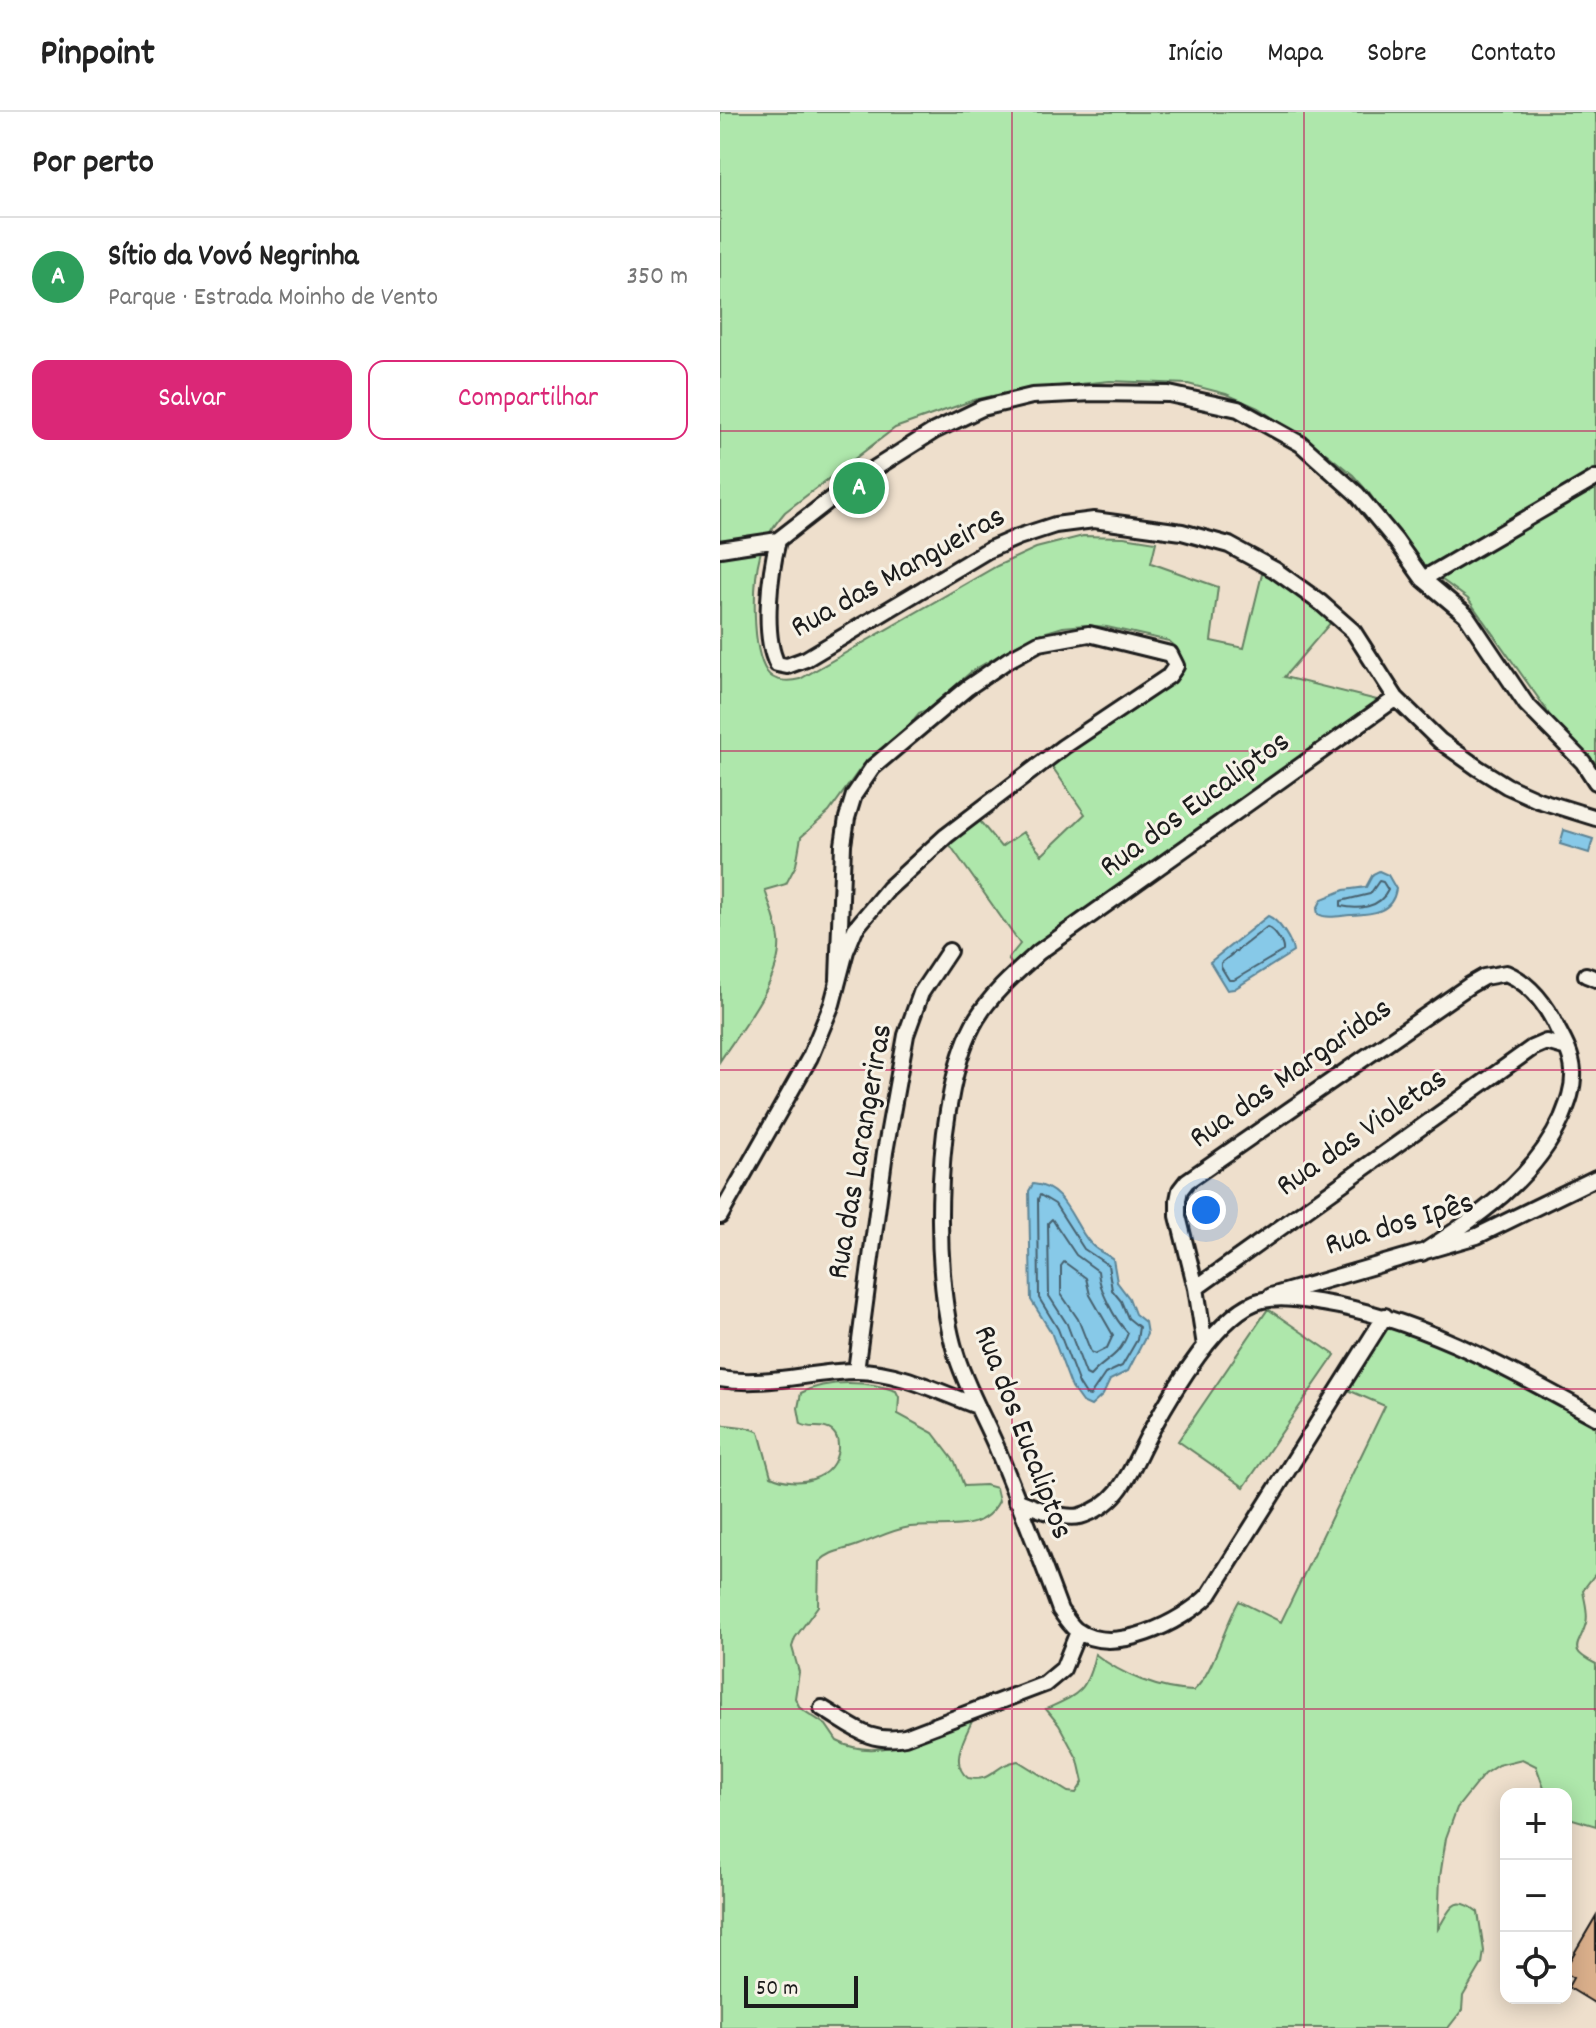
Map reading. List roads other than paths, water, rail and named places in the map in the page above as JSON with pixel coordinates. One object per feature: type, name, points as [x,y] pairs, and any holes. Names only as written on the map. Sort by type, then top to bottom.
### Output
[{"type":"street","points":[[720,549],[778,540],[850,484],[934,431],[982,408],[1032,396],[1169,394],[1238,409],[1301,444],[1357,494],[1423,579],[1466,615],[1526,704],[1583,762],[1596,782]]},
{"type":"street","points":[[1423,579],[1596,478]]},
{"type":"street","name":"Rua das Mangueiras","points":[[778,540],[771,579],[769,628],[772,655],[777,664],[787,666],[806,659],[988,550],[1055,525],[1094,520],[1182,532],[1229,545],[1275,570],[1353,631],[1396,698],[1440,741],[1507,786],[1538,800],[1596,818]]},
{"type":"street","points":[[720,1216],[810,1057],[832,1004],[855,929],[888,889],[984,805],[1169,676],[1176,666],[1170,654],[1089,634],[1039,643],[967,688],[873,767],[854,795],[847,818],[843,845],[838,979]]},
{"type":"street","name":"Rua dos Eucaliptos","points":[[1078,1632],[1060,1610],[954,1350],[945,1313],[940,1226],[950,1095],[959,1058],[977,1018],[1003,985],[1039,952],[1396,698]]},
{"type":"street","name":"Rua das Larangeriras","points":[[856,1371],[885,1152],[906,1035],[921,993],[949,951]]},
{"type":"street","name":"Rua das Margaridas","points":[[1205,1346],[1196,1288],[1178,1216],[1180,1190],[1187,1181],[1484,977],[1506,973],[1532,990],[1549,1011],[1567,1048]]},
{"type":"street","name":"Rua das Violetas","points":[[1196,1288],[1532,1048],[1553,1042],[1567,1048]]},
{"type":"street","points":[[1422,1253],[1479,1216],[1539,1157],[1569,1102],[1573,1068],[1567,1048]]},
{"type":"street","name":"Rua dos Ipês","points":[[1016,1500],[1049,1512],[1078,1517],[1104,1505],[1129,1477],[1150,1433],[1205,1346],[1235,1315],[1260,1300],[1477,1236],[1596,1178]]},
{"type":"street","points":[[1260,1300],[1301,1300],[1385,1316],[1512,1371],[1596,1417]]},
{"type":"street","points":[[822,1708],[871,1737],[882,1740],[905,1737],[1045,1684],[1063,1669],[1078,1632],[1092,1637],[1132,1638],[1172,1622],[1196,1608],[1209,1595],[1385,1316]]},
{"type":"street","points":[[720,1379],[774,1381],[856,1371],[897,1377],[977,1406]]},
{"type":"water","points":[[1564,830],[1593,839],[1589,853],[1560,844]]},
{"type":"water","points":[[1379,871],[1388,875],[1396,889],[1385,908],[1365,914],[1329,917],[1318,914],[1322,899],[1344,890],[1366,887],[1373,874]]},
{"type":"water","points":[[1268,916],[1284,931],[1293,952],[1234,989],[1227,990],[1210,962]]},
{"type":"water","points":[[1033,1184],[1054,1192],[1091,1244],[1113,1259],[1117,1282],[1129,1298],[1135,1314],[1145,1322],[1147,1334],[1128,1371],[1110,1380],[1103,1395],[1091,1406],[1082,1402],[1072,1388],[1051,1332],[1031,1300],[1029,1191]]},
{"type":"place","name":"Sítio da Vovó Negrinha","points":[[859,488]]}]
